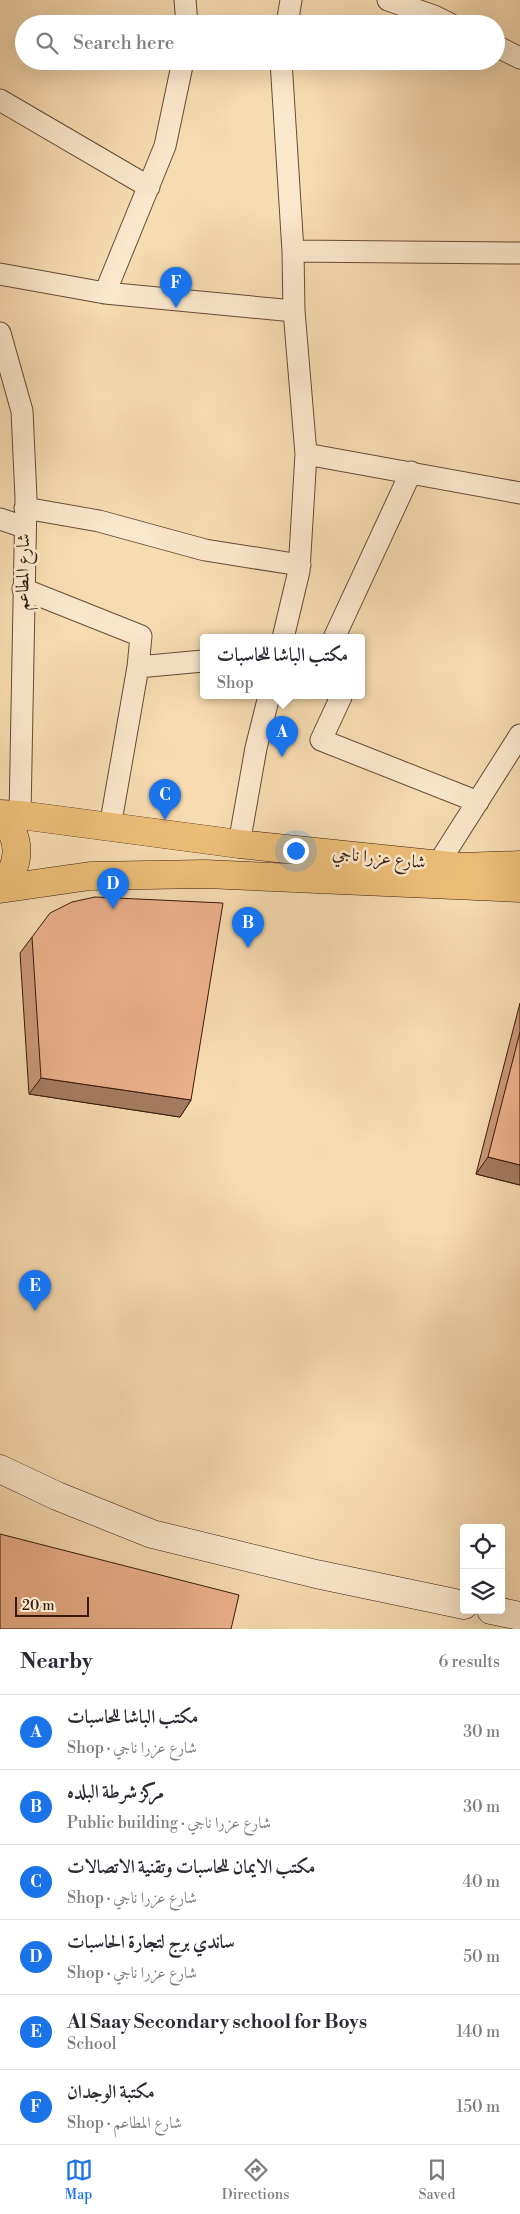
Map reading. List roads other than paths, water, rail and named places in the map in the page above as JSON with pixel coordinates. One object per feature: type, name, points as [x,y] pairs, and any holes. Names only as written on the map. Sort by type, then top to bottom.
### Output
[{"type":"main road","name":"شارع عزرا ناجي","points":[[7,815],[239,844],[460,867],[520,865]]},
{"type":"main road","points":[[0,888],[9,879],[16,866],[18,851],[15,837],[7,824],[7,815]]},
{"type":"main road","name":"شارع عزرا ناجي","points":[[0,888],[90,876],[206,874],[520,888]]},
{"type":"street","points":[[185,0],[186,15]]},
{"type":"street","points":[[288,15],[291,0]]},
{"type":"street","points":[[388,0],[428,15]]},
{"type":"street","points":[[505,50],[520,58]]},
{"type":"street","points":[[105,293],[165,146],[181,70]]},
{"type":"street","points":[[282,70],[293,251],[294,311],[306,454],[300,565],[284,634]]},
{"type":"street","points":[[0,100],[149,187]]},
{"type":"street","points":[[293,251],[520,253]]},
{"type":"street","points":[[0,274],[105,293],[294,311]]},
{"type":"street","name":"شارع المطاعم","points":[[0,334],[22,411],[25,517],[23,589],[7,815]]},
{"type":"street","points":[[306,454],[520,493]]},
{"type":"street","points":[[336,634],[411,472]]},
{"type":"street","points":[[0,519],[25,517],[99,521],[205,550],[300,565]]},
{"type":"street","points":[[23,589],[141,636],[138,667],[110,827]]},
{"type":"street","points":[[138,667],[200,661]]},
{"type":"street","points":[[239,844],[256,748],[268,699]]},
{"type":"street","points":[[340,699],[321,740],[478,802]]},
{"type":"street","points":[[438,864],[520,735]]},
{"type":"street","points":[[0,1469],[57,1496],[152,1534],[316,1574],[460,1604]]},
{"type":"street","points":[[505,1613],[520,1616]]},
{"type":"place","name":"مكتبة الوجدان","points":[[176,308]]},
{"type":"place","name":"مكتب الباشا للحاسبات","points":[[282,757]]},
{"type":"place","name":"مكتب الايمان للحاسبات وتقنية الاتصالات","points":[[165,820]]},
{"type":"place","name":"ساندي برج لتجارة الحاسبات","points":[[113,909]]},
{"type":"place","name":"مركز شرطة البلده","points":[[248,948]]},
{"type":"place","name":"Al Saay Secondary school for Boys","points":[[35,1311]]}]
